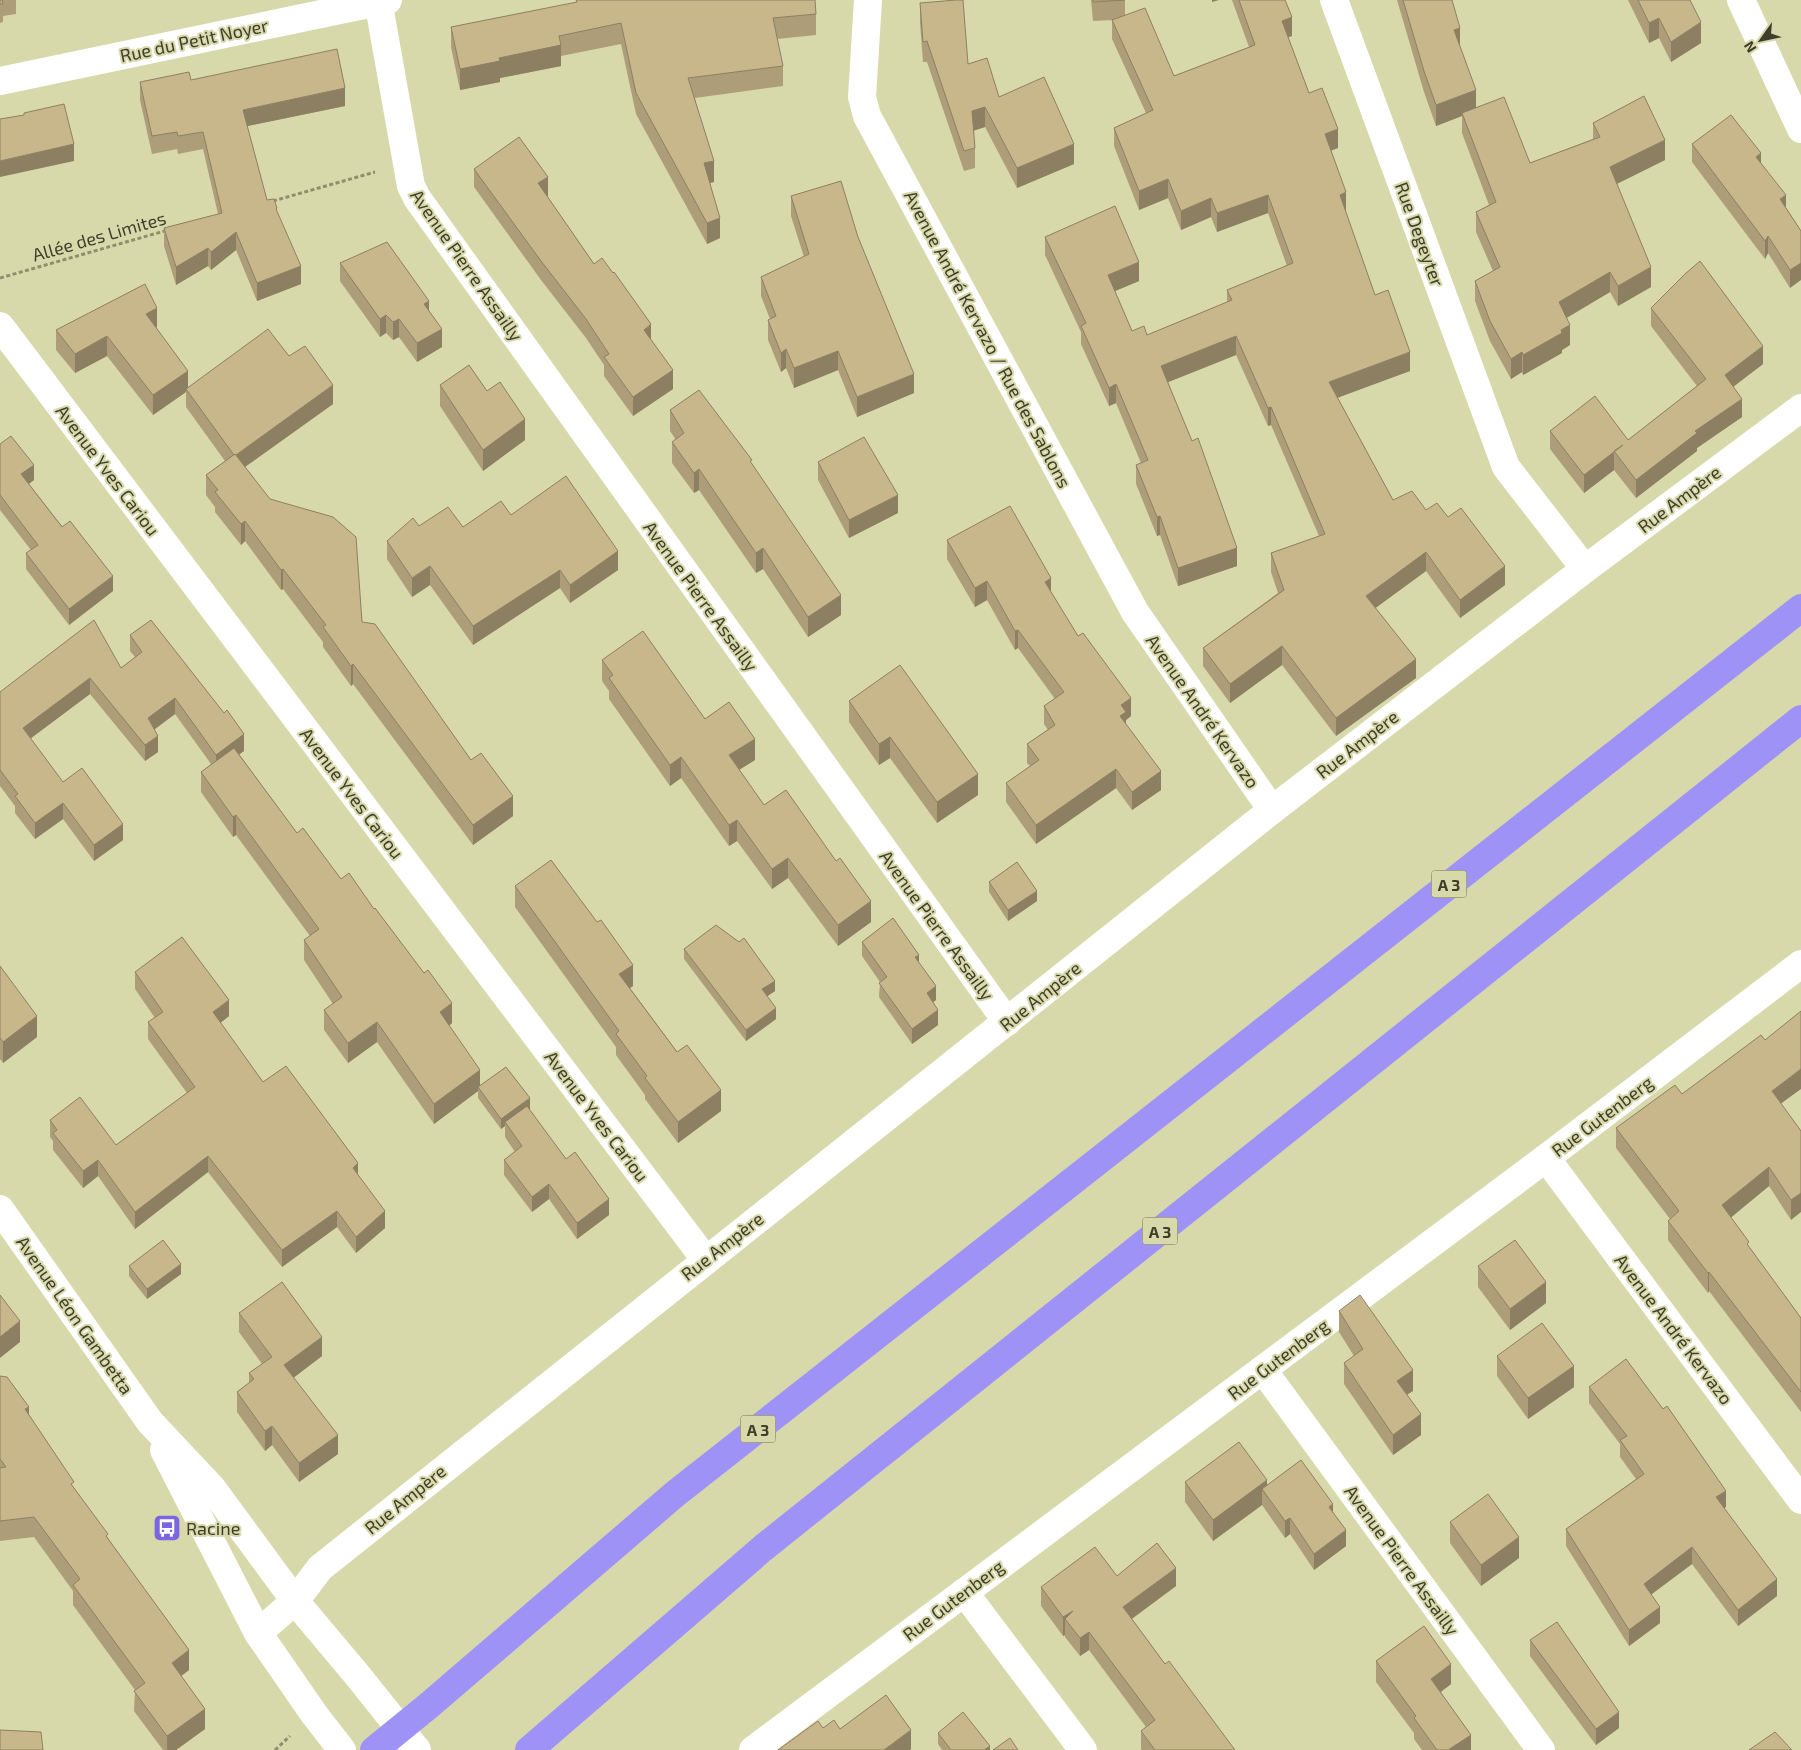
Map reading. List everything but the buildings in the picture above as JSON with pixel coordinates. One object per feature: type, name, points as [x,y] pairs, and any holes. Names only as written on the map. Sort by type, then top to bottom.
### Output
[{"type":"highway","name":"A 3","points":[[374,1750],[676,1494],[1801,608]]},
{"type":"highway","name":"A 3","points":[[529,1750],[763,1548],[1801,719]]},
{"type":"street","name":"Avenue André Kervazo / Rue des Sablons","points":[[868,0],[862,98],[868,116],[1135,612]]},
{"type":"street","name":"Rue Degeyter","points":[[1334,0],[1506,467],[1585,569]]},
{"type":"street","points":[[1741,0],[1801,129]]},
{"type":"street","name":"Rue du Petit Noyer","points":[[0,81],[381,1]]},
{"type":"street","name":"Avenue Pierre Assailly","points":[[381,1],[412,186],[417,198],[1007,1022]]},
{"type":"street","name":"Avenue Yves Cariou","points":[[0,326],[705,1259]]},
{"type":"street","name":"Rue Ampère","points":[[295,1601],[320,1568],[705,1259],[1007,1022],[1272,810],[1585,569],[1801,408]]},
{"type":"street","name":"Avenue André Kervazo","points":[[1135,612],[1272,810]]},
{"type":"street","name":"Rue Gutenberg","points":[[753,1750],[1546,1158],[1801,964]]},
{"type":"street","name":"Avenue André Kervazo","points":[[1546,1158],[1801,1500]]},
{"type":"street","name":"Avenue Léon Gambetta","points":[[0,1209],[150,1422],[258,1633],[314,1714],[342,1750]]},
{"type":"street","name":"Avenue Pierre Assailly","points":[[1263,1370],[1541,1750]]},
{"type":"street","name":"Avenue Léon Gambetta","points":[[150,1422],[212,1488],[295,1601],[417,1750]]},
{"type":"street","points":[[964,1592],[1082,1750]]},
{"type":"street","points":[[258,1633],[295,1601]]},
{"type":"path","points":[[267,203],[408,164]]},
{"type":"path","name":"Allée des Limites","points":[[0,278],[171,230]]},
{"type":"place","name":"Racine","points":[[167,1528]]}]
